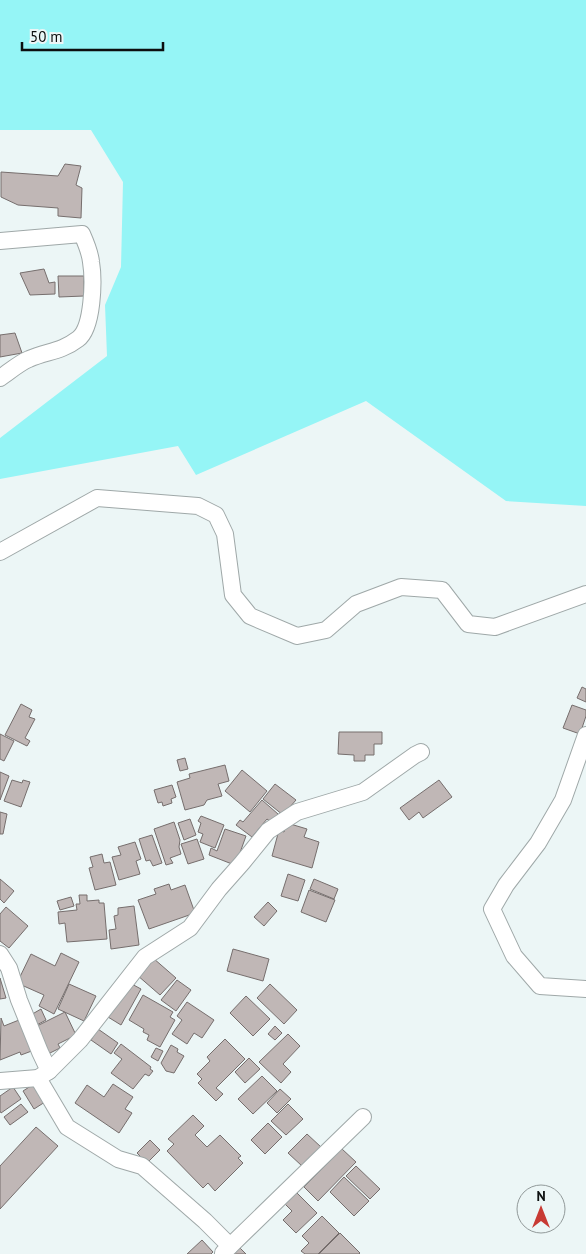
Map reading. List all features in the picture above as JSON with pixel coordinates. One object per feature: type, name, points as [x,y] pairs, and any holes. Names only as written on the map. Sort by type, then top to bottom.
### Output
[{"type":"street","points":[[0,242],[82,234],[90,257],[92,280],[89,319],[80,338],[61,350],[28,359],[0,378]]},
{"type":"street","points":[[0,552],[97,498],[198,506],[216,515],[225,534],[233,595],[250,616],[297,636],[326,630],[356,604],[401,587],[442,590],[468,624],[495,627],[586,594]]},
{"type":"street","points":[[586,735],[563,800],[538,843],[506,885],[492,909],[514,956],[540,986],[586,989]]},
{"type":"street","points":[[0,1081],[44,1074],[80,1040],[145,958],[190,928],[219,888],[242,864],[268,831],[297,812],[362,792],[421,752]]},
{"type":"street","points":[[0,954],[9,968],[19,1000],[40,1052],[44,1074],[67,1127],[118,1159],[142,1166],[205,1221],[226,1250],[362,1117]]},
{"type":"shaded area","points":[[0,0],[586,0],[586,506],[506,501],[366,401],[196,475],[178,446],[0,479],[0,438],[107,356],[105,305],[121,267],[123,182],[91,130],[0,130]]},
{"type":"building","points":[[65,164],[81,166],[76,185],[82,188],[81,218],[58,216],[58,208],[18,205],[1,197],[1,172],[58,176]]},
{"type":"building","points":[[44,269],[49,283],[55,282],[55,294],[30,295],[20,273]]},
{"type":"building","points":[[58,276],[84,276],[84,296],[59,297]]},
{"type":"building","points":[[15,333],[22,353],[0,357],[0,335]]},
{"type":"building","points":[[582,687],[586,689],[586,702],[577,698]]},
{"type":"building","points":[[21,704],[32,710],[29,717],[35,719],[25,738],[30,741],[27,746],[5,735]]},
{"type":"building","points":[[572,705],[586,710],[580,734],[563,728]]},
{"type":"building","points":[[339,732],[382,732],[382,744],[374,744],[374,755],[365,755],[365,761],[354,761],[354,755],[338,754]]},
{"type":"building","points":[[0,734],[14,741],[4,761],[0,759]]},
{"type":"building","points":[[185,758],[188,769],[180,771],[177,760]]},
{"type":"building","points":[[225,765],[229,781],[218,784],[222,796],[207,800],[204,805],[185,810],[177,782],[190,778],[189,774]]},
{"type":"building","points":[[242,770],[267,791],[250,812],[225,791]]},
{"type":"building","points":[[0,772],[9,776],[0,800]]},
{"type":"building","points":[[12,780],[22,783],[23,780],[30,782],[21,807],[4,801]]},
{"type":"building","points":[[439,780],[452,797],[423,818],[419,812],[409,820],[400,808]]},
{"type":"building","points":[[275,784],[296,800],[283,815],[263,799]]},
{"type":"building","points":[[172,785],[176,797],[171,799],[172,803],[163,806],[162,802],[158,803],[154,790]]},
{"type":"building","points":[[262,800],[278,814],[271,822],[267,819],[252,837],[236,825],[240,820],[243,822]]},
{"type":"building","points":[[0,812],[7,814],[3,834],[0,834]]},
{"type":"building","points":[[201,816],[224,825],[215,848],[200,842],[203,834],[198,832],[201,823],[198,821]]},
{"type":"building","points":[[190,819],[196,835],[184,840],[178,823]]},
{"type":"building","points":[[174,822],[180,840],[181,854],[170,858],[173,863],[166,865],[154,829]]},
{"type":"building","points":[[287,823],[307,829],[304,837],[319,842],[312,868],[272,856],[279,830],[284,832]]},
{"type":"building","points":[[225,829],[246,836],[237,861],[234,860],[232,864],[209,855],[211,848],[217,851]]},
{"type":"building","points":[[152,835],[162,863],[153,866],[150,860],[146,861],[139,839]]},
{"type":"building","points":[[197,839],[204,859],[188,864],[181,844]]},
{"type":"building","points":[[135,842],[141,859],[136,861],[140,874],[119,880],[112,857],[121,855],[118,847]]},
{"type":"building","points":[[102,854],[104,863],[110,862],[116,885],[95,890],[89,868],[93,867],[90,857]]},
{"type":"building","points":[[288,874],[305,880],[298,901],[281,896]]},
{"type":"building","points":[[0,879],[14,891],[4,903],[0,899]]},
{"type":"building","points":[[314,879],[338,889],[334,899],[310,889]]},
{"type":"building","points":[[169,884],[171,890],[185,885],[195,913],[149,929],[138,900],[156,894],[154,889]]},
{"type":"building","points":[[309,890],[335,900],[326,922],[301,912]]},
{"type":"building","points":[[79,895],[87,895],[87,901],[99,900],[99,903],[104,903],[107,939],[67,942],[65,923],[59,924],[58,912],[77,910],[76,904],[80,904]]},
{"type":"building","points":[[71,897],[74,906],[60,910],[57,901]]},
{"type":"building","points":[[268,902],[277,911],[264,926],[254,917]]},
{"type":"building","points":[[134,906],[139,945],[111,949],[109,930],[116,929],[114,916],[118,915],[118,908]]},
{"type":"building","points":[[6,907],[28,926],[9,948],[0,941],[0,914]]},
{"type":"building","points":[[233,949],[269,959],[263,981],[227,971]]},
{"type":"building","points":[[61,953],[79,962],[54,1014],[39,1006],[44,995],[17,983],[31,954],[55,966]]},
{"type":"building","points":[[153,958],[176,978],[160,995],[137,975]]},
{"type":"building","points":[[0,978],[6,998],[0,999]]},
{"type":"building","points":[[177,980],[191,990],[176,1011],[161,1000]]},
{"type":"building","points":[[128,982],[141,989],[121,1025],[108,1017]]},
{"type":"building","points":[[69,984],[96,996],[84,1021],[58,1009]]},
{"type":"building","points":[[270,984],[297,1010],[284,1024],[257,998]]},
{"type":"building","points":[[143,995],[173,1012],[170,1017],[175,1020],[160,1047],[147,1040],[149,1035],[143,1032],[144,1029],[129,1020]]},
{"type":"building","points":[[246,996],[270,1019],[253,1036],[230,1013]]},
{"type":"building","points":[[187,1002],[214,1020],[202,1038],[194,1033],[187,1044],[172,1034],[182,1020],[177,1016]]},
{"type":"building","points":[[41,1009],[46,1020],[35,1026],[29,1016]]},
{"type":"building","points":[[65,1012],[76,1035],[58,1044],[60,1048],[48,1054],[35,1027]]},
{"type":"building","points":[[1,1018],[4,1026],[24,1018],[37,1049],[21,1055],[20,1052],[0,1060]]},
{"type":"building","points":[[275,1026],[282,1033],[275,1040],[268,1034]]},
{"type":"building","points":[[98,1029],[118,1043],[111,1054],[91,1040]]},
{"type":"building","points":[[288,1034],[300,1046],[283,1064],[291,1072],[281,1083],[259,1062]]},
{"type":"building","points":[[225,1039],[245,1059],[216,1088],[223,1094],[216,1101],[198,1083],[202,1079],[197,1074],[210,1061],[207,1057]]},
{"type":"building","points":[[121,1044],[151,1067],[150,1069],[153,1071],[149,1076],[145,1074],[133,1089],[111,1073],[122,1059],[114,1053]]},
{"type":"building","points":[[171,1045],[184,1056],[174,1073],[166,1071],[161,1063]]},
{"type":"building","points":[[156,1048],[163,1051],[158,1061],[151,1057]]},
{"type":"building","points":[[249,1058],[260,1069],[245,1083],[235,1072]]},
{"type":"building","points":[[262,1076],[277,1091],[253,1114],[238,1099]]},
{"type":"building","points":[[34,1084],[45,1102],[34,1109],[23,1091]]},
{"type":"building","points":[[113,1084],[133,1097],[125,1109],[132,1113],[119,1133],[75,1103],[87,1085],[104,1097]]},
{"type":"building","points":[[13,1087],[21,1099],[1,1113],[0,1096]]},
{"type":"building","points":[[280,1089],[291,1099],[277,1113],[267,1103]]},
{"type":"building","points":[[21,1104],[28,1112],[10,1125],[4,1117]]},
{"type":"building","points":[[288,1104],[303,1119],[286,1135],[271,1121]]},
{"type":"building","points":[[193,1115],[204,1126],[195,1135],[207,1147],[220,1135],[241,1156],[238,1158],[243,1163],[215,1191],[208,1183],[203,1188],[167,1151],[174,1144],[168,1139]]},
{"type":"building","points":[[268,1123],[282,1137],[265,1154],[251,1140]]},
{"type":"building","points":[[36,1127],[58,1146],[0,1209],[0,1166]]},
{"type":"building","points":[[307,1134],[321,1147],[302,1166],[288,1153]]},
{"type":"building","points":[[150,1140],[160,1150],[147,1163],[137,1153]]},
{"type":"building","points":[[342,1149],[356,1162],[318,1201],[304,1187]]},
{"type":"building","points":[[356,1166],[380,1189],[370,1199],[346,1176]]},
{"type":"building","points":[[344,1177],[369,1201],[354,1216],[330,1192]]},
{"type":"building","points":[[296,1192],[317,1213],[296,1233],[283,1220],[292,1211],[284,1203]]},
{"type":"building","points":[[322,1216],[339,1233],[318,1254],[305,1254],[301,1251],[309,1243],[302,1236]]},
{"type":"building","points":[[340,1233],[360,1253],[319,1254]]},
{"type":"building","points":[[202,1240],[213,1252],[211,1254],[187,1254]]},
{"type":"building","points":[[239,1247],[246,1254],[232,1254]]}]
